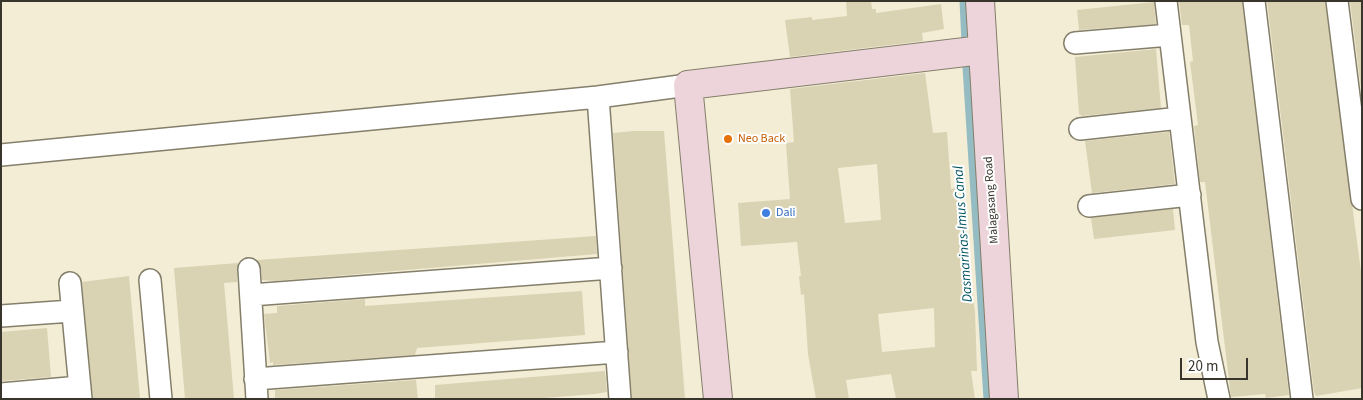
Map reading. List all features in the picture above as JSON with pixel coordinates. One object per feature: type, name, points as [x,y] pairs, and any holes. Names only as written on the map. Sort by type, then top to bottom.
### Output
[{"type":"street","name":"Malagasang Road","points":[[980,1],[1004,399]]},
{"type":"street","points":[[1166,1],[1207,342],[1219,399]]},
{"type":"street","points":[[1254,1],[1302,399]]},
{"type":"street","points":[[1337,1],[1362,199]]},
{"type":"street","points":[[1075,43],[1170,35]]},
{"type":"street","points":[[1,155],[598,97],[982,50]]},
{"type":"street","points":[[688,85],[718,399]]},
{"type":"street","points":[[598,97],[620,399]]},
{"type":"street","points":[[1080,129],[1180,118]]},
{"type":"street","points":[[1089,206],[1190,195]]},
{"type":"street","points":[[252,295],[611,268]]},
{"type":"street","points":[[249,269],[256,389],[617,352]]},
{"type":"street","points":[[150,280],[161,399]]},
{"type":"street","points":[[1,394],[80,393],[70,283]]},
{"type":"street","points":[[1,316],[72,311]]},
{"type":"building","points":[[846,1],[871,1],[872,9],[876,9],[876,13],[941,4],[944,29],[922,33],[923,41],[790,57],[785,20],[812,17],[812,20],[847,16]]},
{"type":"building","points":[[1179,1],[1242,1],[1289,395],[1266,398],[1265,394],[1231,397],[1205,182],[1200,182],[1194,126],[1198,125],[1190,62],[1193,61],[1189,25],[1182,25]]},
{"type":"building","points":[[1267,1],[1325,1],[1362,279],[1362,388],[1316,396],[1314,392]]},
{"type":"building","points":[[1350,1],[1362,1],[1362,97]]},
{"type":"building","points":[[1154,2],[1156,24],[1079,30],[1077,10]]},
{"type":"building","points":[[1156,49],[1161,108],[1082,116],[1079,114],[1075,57]]},
{"type":"building","points":[[925,73],[933,133],[947,132],[951,189],[956,188],[965,290],[972,288],[975,312],[977,371],[971,371],[975,399],[896,399],[891,374],[846,380],[849,399],[816,399],[808,354],[804,294],[801,295],[797,242],[741,246],[738,203],[790,199],[786,143],[794,142],[790,89]],"holes":[[[877,164],[881,220],[845,223],[838,168]],[[934,308],[935,347],[882,352],[878,314]]]},
{"type":"building","points":[[664,131],[685,399],[632,399],[613,133]]},
{"type":"building","points":[[1169,132],[1175,184],[1092,193],[1085,141]]},
{"type":"building","points":[[1173,209],[1175,230],[1094,239],[1091,218]]},
{"type":"building","points":[[596,236],[597,254],[275,281],[262,280],[261,268],[257,260]]},
{"type":"building","points":[[238,263],[237,282],[224,283],[234,399],[185,399],[174,268]]},
{"type":"building","points":[[129,276],[140,399],[93,399],[82,282]]},
{"type":"building","points":[[582,291],[585,335],[417,348],[415,355],[273,365],[273,362],[270,363],[264,314],[277,313],[277,306],[365,299],[365,306]]},
{"type":"building","points":[[47,328],[51,377],[1,381],[1,332]]},
{"type":"building","points":[[605,371],[607,392],[595,394],[532,399],[435,399],[435,385]]},
{"type":"building","points":[[416,380],[418,399],[275,399],[275,390]]},
{"type":"waterway","name":"Dasmarinas-Imus Canal","points":[[963,1],[965,43]]},
{"type":"waterway","name":"Dasmarinas-Imus Canal","points":[[966,67],[987,399]]},
{"type":"place","name":"Neo Back","points":[[728,139]]},
{"type":"place","name":"Dali","points":[[766,213]]}]
